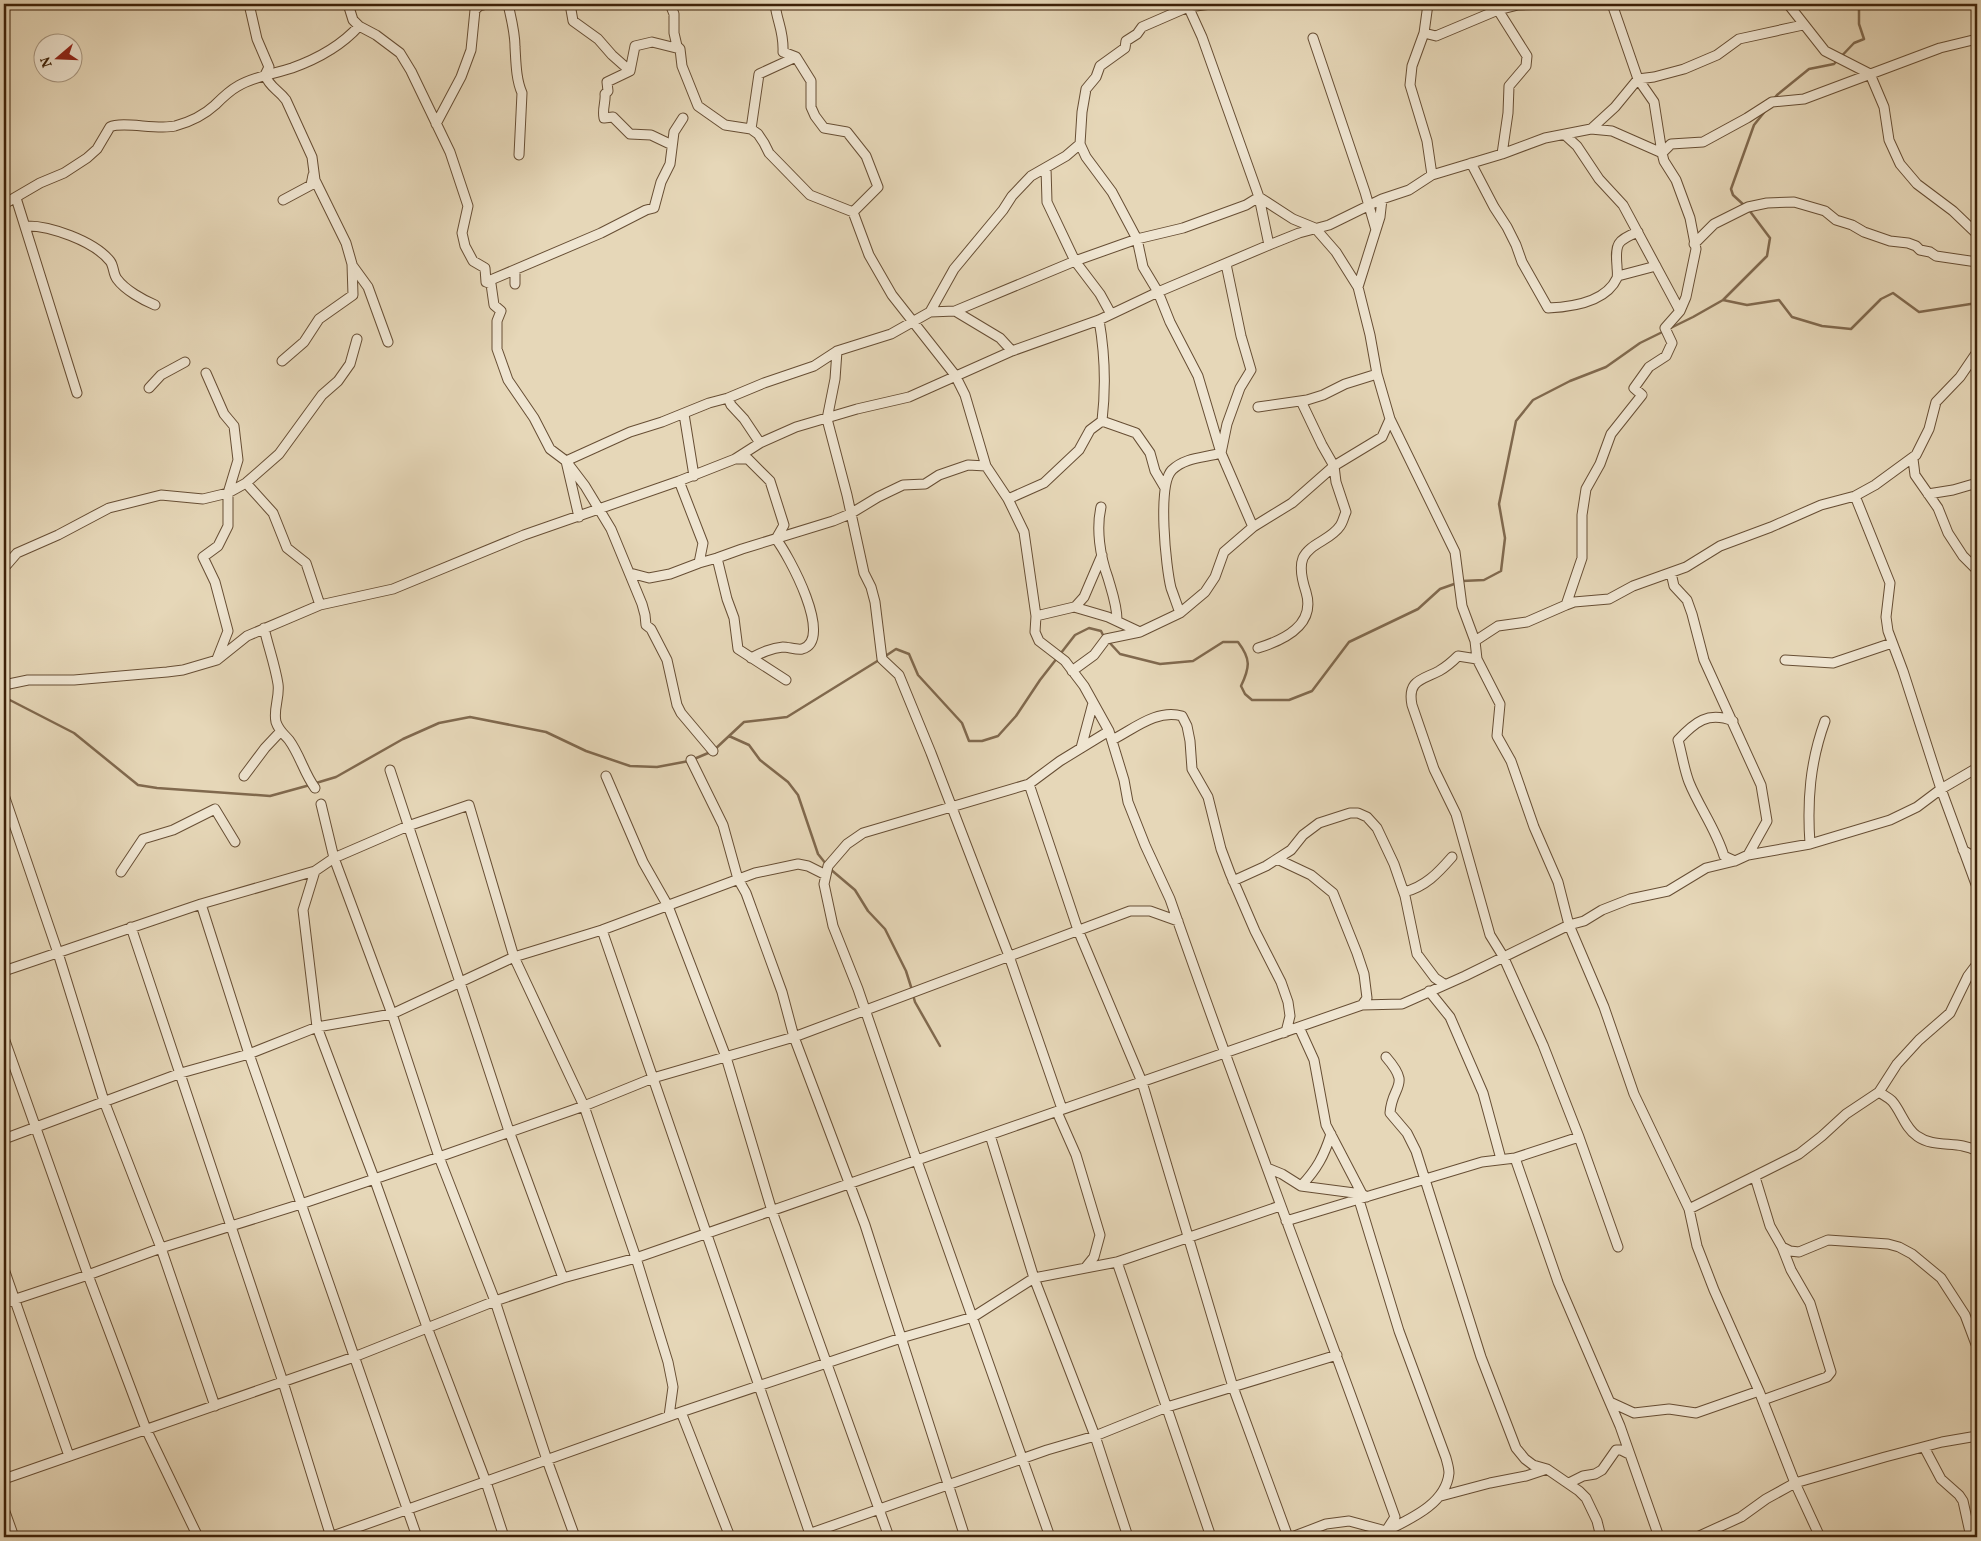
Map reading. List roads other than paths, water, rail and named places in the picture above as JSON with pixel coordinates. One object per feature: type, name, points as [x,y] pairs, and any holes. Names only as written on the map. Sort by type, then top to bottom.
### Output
[{"type":"street","points":[[248,4],[257,39],[269,67],[265,75],[267,82],[282,94],[286,100],[308,146],[315,168],[315,180],[346,243],[352,264],[353,295],[319,319],[304,342],[282,361]]},
{"type":"street","points":[[348,4],[353,20],[359,26],[376,34],[400,53],[406,61],[450,152],[468,206],[462,233],[465,246],[473,260],[484,268],[486,282]]},
{"type":"street","points":[[436,124],[461,77],[470,50],[475,10],[479,6],[487,4]]},
{"type":"street","points":[[508,4],[516,46],[514,56],[522,93],[519,155]]},
{"type":"street","points":[[570,4],[573,21],[598,39],[612,55],[630,70]]},
{"type":"street","points":[[670,4],[674,14],[674,33],[677,46],[680,49],[682,66],[698,106],[725,125],[751,130],[764,142],[769,153],[810,195],[853,212],[869,255],[892,295],[955,375],[972,415],[986,466],[1008,499],[1024,532],[1036,616],[1035,632],[1039,642],[1059,656],[1072,671],[1093,703],[1110,735],[1124,780],[1128,802],[1170,899],[1280,1206],[1337,1355],[1395,1516],[1387,1534]]},
{"type":"street","points":[[775,4],[776,16],[784,36],[783,52],[796,57],[811,81],[811,107],[815,116],[824,128],[847,132],[866,156],[878,187],[853,212]]},
{"type":"street","points":[[1211,4],[1188,5],[1142,27],[1137,34],[1126,41],[1125,48],[1100,66],[1096,77],[1086,89],[1080,144],[1086,157],[1112,192],[1137,240],[1143,267],[1158,292],[1170,322],[1198,376],[1221,452],[1253,527]]},
{"type":"street","points":[[1428,4],[1424,33],[1412,66],[1410,84],[1427,141],[1432,175]]},
{"type":"street","points":[[1424,33],[1436,36],[1498,10],[1518,5],[1552,4]]},
{"type":"street","points":[[1566,605],[1582,558],[1582,515],[1586,489],[1600,464],[1611,434],[1642,395],[1634,388],[1649,367],[1666,356],[1672,343],[1665,328],[1680,311],[1686,297],[1696,251],[1690,218],[1676,180],[1664,161],[1656,109],[1652,98],[1638,79],[1612,4]]},
{"type":"street","points":[[1788,4],[1803,25],[1826,51],[1870,74],[1884,107],[1889,140],[1900,164],[1916,184],[1953,211],[1977,234]]},
{"type":"street","points":[[1188,5],[1202,37],[1259,198],[1269,245]]},
{"type":"street","points":[[1498,10],[1527,56],[1526,66],[1510,86],[1502,154]]},
{"type":"street","points":[[1591,128],[1616,107],[1638,79],[1684,69],[1717,56],[1739,39],[1803,25]]},
{"type":"street","points":[[4,204],[64,173],[87,158],[97,149],[110,127],[119,125],[162,128],[193,120],[204,114],[238,85],[265,75],[293,68],[333,48],[359,26]]},
{"type":"street","points":[[1312,38],[1376,230]]},
{"type":"street","points":[[1662,153],[1670,144],[1703,142],[1772,102],[1804,99],[1940,48],[1977,39]]},
{"type":"street","points":[[672,145],[651,135],[630,134],[613,118],[604,118],[603,111],[606,102],[605,94],[608,91],[608,82],[630,70],[635,46],[652,42],[680,49]]},
{"type":"street","points":[[751,130],[759,74],[796,57]]},
{"type":"street","points":[[486,282],[601,233],[646,210],[654,208],[661,182],[670,164],[674,132],[683,118]]},
{"type":"street","points":[[4,685],[28,680],[74,680],[168,672],[183,670],[217,660],[246,636],[320,605],[393,589],[524,535],[694,476],[735,459],[760,443],[796,427],[909,397],[1012,351],[1099,320],[1158,292],[1269,245],[1315,228],[1329,225],[1382,199],[1409,190],[1432,175],[1502,154],[1545,138],[1591,128],[1612,131],[1662,153]]},
{"type":"street","points":[[1565,135],[1576,146],[1599,179],[1622,205],[1680,311]]},
{"type":"street","points":[[930,312],[954,269],[1003,210],[1012,196],[1031,176],[1046,168],[1080,144]]},
{"type":"street","points":[[1471,163],[1480,183],[1512,236],[1522,262],[1548,308],[1568,307],[1602,295],[1618,276],[1656,266]]},
{"type":"street","points":[[283,200],[311,185],[315,168]]},
{"type":"street","points":[[1046,168],[1048,202],[1075,261],[1100,294],[1111,314]]},
{"type":"street","points":[[16,198],[77,393]]},
{"type":"street","points":[[1259,198],[1293,219],[1315,228],[1336,252],[1358,287],[1370,335],[1376,374],[1390,419],[1455,552],[1462,606],[1475,641],[1477,659],[1500,704],[1497,736],[1511,761],[1534,827],[1558,882],[1569,925],[1604,1007],[1634,1094],[1689,1209],[1697,1246],[1714,1290],[1761,1396],[1795,1484],[1820,1537]]},
{"type":"street","points":[[566,461],[630,432],[728,398],[764,382],[814,366],[837,351],[891,334],[930,312],[955,311],[1075,261],[1137,240],[1183,228],[1246,205],[1259,198]]},
{"type":"street","points":[[1358,287],[1380,217],[1382,199]]},
{"type":"street","points":[[1694,244],[1711,226],[1729,215],[1748,207],[1767,203],[1794,202],[1807,204],[1825,211],[1836,220],[1890,241],[1908,243],[1936,256],[1977,262]]},
{"type":"street","points":[[25,226],[37,225],[90,245],[110,261],[117,279],[141,300],[156,305]]},
{"type":"street","points":[[1618,276],[1616,250],[1623,238],[1638,232]]},
{"type":"street","points":[[352,264],[368,287],[388,342]]},
{"type":"street","points":[[1221,452],[1227,424],[1240,388],[1251,370],[1241,336],[1226,264]]},
{"type":"street","points":[[515,270],[515,284]]},
{"type":"street","points":[[486,282],[491,284],[494,306],[501,311],[497,321],[498,348],[508,380],[534,418],[550,450],[566,461],[585,486],[611,529],[630,573],[645,615],[646,625],[651,629],[667,660],[677,705],[681,714],[713,751]]},
{"type":"street","points":[[955,311],[1000,338],[1012,351]]},
{"type":"street","points":[[1008,499],[1044,483],[1078,450],[1090,430],[1102,421],[1105,396],[1105,370],[1099,320]]},
{"type":"street","points":[[4,568],[17,553],[58,535],[109,508],[161,495],[203,499],[228,493],[246,483],[279,454],[322,395],[338,381],[350,364],[357,339]]},
{"type":"street","points":[[837,351],[835,379],[827,419],[864,573],[871,587],[875,602],[882,659],[898,675],[952,807],[1009,956],[1059,1109],[1076,1154],[1100,1235],[1094,1257],[1086,1267]]},
{"type":"street","points":[[1475,641],[1498,626],[1527,622],[1574,602],[1609,599],[1633,586],[1686,567],[1720,546],[1822,505],[1855,496],[1875,485],[1913,459],[1929,429],[1936,402],[1960,377],[1977,352]]},
{"type":"street","points":[[149,388],[160,375],[185,362]]},
{"type":"street","points":[[206,373],[224,414],[234,426],[238,460],[228,493],[228,526],[218,546],[203,557],[215,582],[228,631],[217,660]]},
{"type":"street","points":[[1258,408],[1301,402],[1376,374]]},
{"type":"street","points":[[728,398],[731,405],[744,419],[760,443]]},
{"type":"street","points":[[1258,648],[1278,642],[1299,628],[1307,615],[1308,598],[1303,580],[1302,560],[1308,550],[1340,526],[1346,512],[1336,482],[1334,466],[1301,402]]},
{"type":"street","points":[[684,414],[694,476]]},
{"type":"street","points":[[1072,671],[1094,655],[1106,639],[1140,632],[1180,613],[1206,592],[1215,577],[1224,552],[1253,527],[1292,503],[1334,466],[1382,437],[1390,419]]},
{"type":"street","points":[[1102,421],[1136,433],[1150,453],[1155,470],[1165,488]]},
{"type":"street","points":[[1180,613],[1171,586],[1166,557],[1163,519],[1165,488],[1170,471],[1193,457],[1221,452]]},
{"type":"street","points":[[735,459],[748,459],[770,481],[784,525],[776,539]]},
{"type":"street","points":[[1913,459],[1916,475],[1938,508],[1948,533],[1962,556],[1977,570]]},
{"type":"street","points":[[566,461],[579,517]]},
{"type":"street","points":[[630,573],[649,578],[657,577],[850,514],[903,485],[925,484],[939,475],[968,465],[986,466]]},
{"type":"street","points":[[1899,468],[1916,475]]},
{"type":"street","points":[[680,481],[703,542],[699,563]]},
{"type":"street","points":[[246,483],[272,513],[287,548],[306,563],[320,605]]},
{"type":"street","points":[[1928,494],[1953,490],[1977,483]]},
{"type":"street","points":[[1855,496],[1890,583],[1886,624],[1941,789],[1977,887]]},
{"type":"street","points":[[1101,507],[1098,518],[1102,555],[1117,608],[1117,620]]},
{"type":"street","points":[[750,658],[772,648],[802,649],[811,642],[815,632],[807,600],[790,562],[776,539]]},
{"type":"street","points":[[1075,607],[1084,597],[1102,555]]},
{"type":"street","points":[[718,558],[727,599],[734,618],[736,645],[741,653],[786,680]]},
{"type":"street","points":[[1671,573],[1674,586],[1686,600],[1692,614],[1704,660],[1761,785],[1767,821],[1748,855]]},
{"type":"street","points":[[1036,616],[1055,610],[1075,607],[1117,620],[1140,632]]},
{"type":"street","points":[[264,628],[278,684],[279,698],[275,716],[280,732],[289,740],[308,779],[315,788]]},
{"type":"street","points":[[1785,660],[1833,663],[1892,643]]},
{"type":"street","points":[[1477,659],[1458,656],[1442,670],[1418,680],[1410,695],[1424,744],[1456,814],[1490,935],[1503,956],[1543,1045],[1580,1136],[1618,1247]]},
{"type":"street","points":[[1081,748],[1093,703]]},
{"type":"street","points":[[1050,1537],[1024,1458],[916,1161],[866,1009],[833,926],[824,884],[828,866],[847,844],[863,833],[1029,784],[1081,748],[1110,735],[1160,715],[1174,714],[1182,716],[1187,726],[1190,741],[1192,769],[1208,797],[1221,849],[1233,881],[1255,931],[1281,982],[1288,1002],[1290,1016],[1286,1032],[1273,1036]]},
{"type":"street","points":[[1733,720],[1720,716],[1703,719],[1678,740],[1689,781],[1720,843],[1724,856],[1736,861]]},
{"type":"street","points":[[1810,844],[1808,821],[1810,774],[1825,721]]},
{"type":"street","points":[[244,776],[280,732]]},
{"type":"street","points":[[691,760],[723,825],[738,879],[746,893],[782,992],[794,1036],[865,1225],[965,1537]]},
{"type":"street","points":[[4,1479],[354,1357],[495,1301],[708,1234],[1059,1109],[1362,1005],[1402,1004],[1465,976],[1569,925],[1584,921],[1602,910],[1630,899],[1668,891],[1706,868],[1736,861],[1748,855],[1810,844],[1890,820],[1917,807],[1941,789],[1977,768]]},
{"type":"street","points":[[390,770],[509,1131],[564,1278]]},
{"type":"street","points":[[606,776],[643,862],[668,906],[726,1057],[772,1211],[826,1364],[881,1510],[889,1537]]},
{"type":"street","points":[[1029,784],[1078,930],[1142,1082],[1233,1388],[1288,1537]]},
{"type":"street","points":[[4,795],[58,953],[104,1101],[161,1248],[215,1406]]},
{"type":"street","points":[[321,804],[334,858],[392,1014],[439,1157],[495,1301],[546,1460],[575,1537]]},
{"type":"street","points":[[4,971],[201,904],[315,870],[334,858],[408,826],[469,805],[514,957],[584,1106],[636,1258],[668,1362],[673,1387],[670,1416]]},
{"type":"street","points":[[121,872],[144,839],[173,830],[215,809],[235,842]]},
{"type":"street","points":[[1233,881],[1292,850],[1303,835],[1320,823],[1350,812],[1367,817],[1377,828],[1394,864],[1404,892],[1417,954],[1435,978],[1444,984]]},
{"type":"street","points":[[1963,850],[1977,859]]},
{"type":"street","points":[[1404,892],[1426,883],[1452,857]]},
{"type":"street","points":[[1277,859],[1311,874],[1333,893],[1345,920],[1364,974],[1367,998],[1362,1005]]},
{"type":"street","points":[[4,1139],[181,1073],[249,1054],[317,1027],[392,1014],[514,957],[602,930],[755,873],[798,864],[808,866],[826,875]]},
{"type":"street","points":[[315,870],[303,910],[317,1027],[486,1482],[504,1537]]},
{"type":"street","points":[[201,904],[249,1054],[417,1537]]},
{"type":"street","points":[[4,1303],[161,1248],[301,1204],[439,1157],[584,1106],[653,1078],[794,1036],[1130,911],[1150,911],[1178,922]]},
{"type":"street","points":[[131,927],[283,1382],[331,1537],[681,1412],[901,1338],[973,1317],[1034,1278],[1117,1262],[1280,1206]]},
{"type":"street","points":[[602,930],[810,1535]]},
{"type":"street","points":[[1689,1209],[1799,1154],[1846,1114],[1879,1092],[1898,1064],[1914,1046],[1931,1028],[1950,1014],[1968,976],[1977,964]]},
{"type":"street","points":[[1429,991],[1450,1017],[1483,1093],[1501,1159]]},
{"type":"street","points":[[1298,1027],[1314,1060],[1326,1125],[1362,1197],[1399,1331],[1446,1458],[1449,1473],[1441,1496]]},
{"type":"street","points":[[4,1038],[88,1275],[146,1429],[198,1537]]},
{"type":"street","points":[[1386,1057],[1399,1075],[1399,1087],[1391,1100],[1390,1114],[1407,1133],[1416,1152],[1481,1357],[1516,1448],[1533,1465],[1547,1469],[1569,1483],[1586,1498],[1597,1521],[1601,1537]]},
{"type":"street","points":[[1879,1092],[1892,1101],[1911,1131],[1917,1136],[1930,1143],[1961,1145],[1977,1151]]},
{"type":"street","points":[[1301,1186],[1314,1171],[1325,1153],[1331,1134]]},
{"type":"street","points":[[990,1135],[1034,1278],[1095,1436],[1128,1537]]},
{"type":"street","points":[[1286,1222],[1362,1197],[1426,1180],[1482,1162],[1515,1158],[1580,1136]]},
{"type":"street","points":[[1515,1158],[1558,1282],[1610,1402],[1658,1537]]},
{"type":"street","points":[[1267,1168],[1282,1174],[1301,1186],[1362,1197]]},
{"type":"street","points":[[1610,1402],[1634,1413],[1670,1410],[1696,1413],[1827,1377],[1831,1372],[1810,1303],[1791,1270],[1782,1247],[1770,1226],[1755,1177]]},
{"type":"street","points":[[1782,1247],[1790,1251],[1799,1252],[1828,1240],[1888,1244],[1899,1247],[1912,1254],[1941,1278],[1965,1315],[1977,1348]]},
{"type":"street","points":[[1117,1262],[1211,1537]]},
{"type":"street","points":[[4,1268],[69,1456]]},
{"type":"street","points":[[800,1537],[1024,1458],[1095,1436],[1167,1407],[1337,1355]]},
{"type":"street","points":[[681,1412],[730,1537]]},
{"type":"street","points":[[1697,1537],[1741,1517],[1766,1499],[1795,1484],[1845,1468],[1924,1447],[1977,1436]]},
{"type":"street","points":[[1924,1447],[1940,1479],[1959,1495],[1963,1501],[1971,1537]]},
{"type":"street","points":[[1569,1483],[1602,1470],[1616,1450],[1629,1454]]},
{"type":"street","points":[[1387,1534],[1441,1496],[1490,1482],[1526,1476],[1547,1469]]},
{"type":"street","points":[[4,1509],[14,1537]]},
{"type":"street","points":[[1292,1537],[1326,1524],[1349,1521],[1387,1534]]},
{"type":"waterway","points":[[1773,100],[1809,69],[1834,64],[1854,43],[1864,39],[1859,24],[1859,4]]},
{"type":"waterway","points":[[1745,206],[1733,195],[1731,189],[1754,125],[1766,110]]},
{"type":"waterway","points":[[1462,581],[1484,580],[1501,571],[1505,538],[1499,504],[1516,421],[1533,400],[1570,381],[1606,367],[1640,343],[1723,300],[1767,256],[1770,238],[1749,210]]},
{"type":"waterway","points":[[1723,300],[1747,305],[1779,300],[1792,317],[1822,326],[1851,329],[1881,299],[1893,293],[1919,312],[1977,303]]},
{"type":"waterway","points":[[1108,641],[1120,654],[1160,664],[1193,661],[1223,642],[1238,642],[1245,653],[1248,663],[1241,686],[1245,694],[1252,700],[1289,700],[1312,691],[1349,642],[1418,609],[1440,589],[1457,583]]},
{"type":"waterway","points":[[884,657],[896,649],[909,654],[918,675],[962,723],[969,741],[982,741],[998,736],[1016,716],[1040,680],[1075,635],[1089,628],[1101,631],[1104,637]]},
{"type":"waterway","points":[[694,759],[713,751],[744,722],[787,717],[879,660]]},
{"type":"waterway","points":[[4,697],[74,733],[138,785],[270,796],[310,785]]},
{"type":"waterway","points":[[316,783],[336,777],[403,739],[439,723],[470,717],[546,732],[586,751],[630,766],[657,767],[689,761]]},
{"type":"waterway","points":[[729,736],[749,745],[760,760],[788,782],[798,795],[818,854],[826,864]]},
{"type":"waterway","points":[[829,868],[855,890],[868,911],[885,929],[906,971],[912,990]]},
{"type":"waterway","points":[[913,995],[915,1002],[940,1046]]}]
